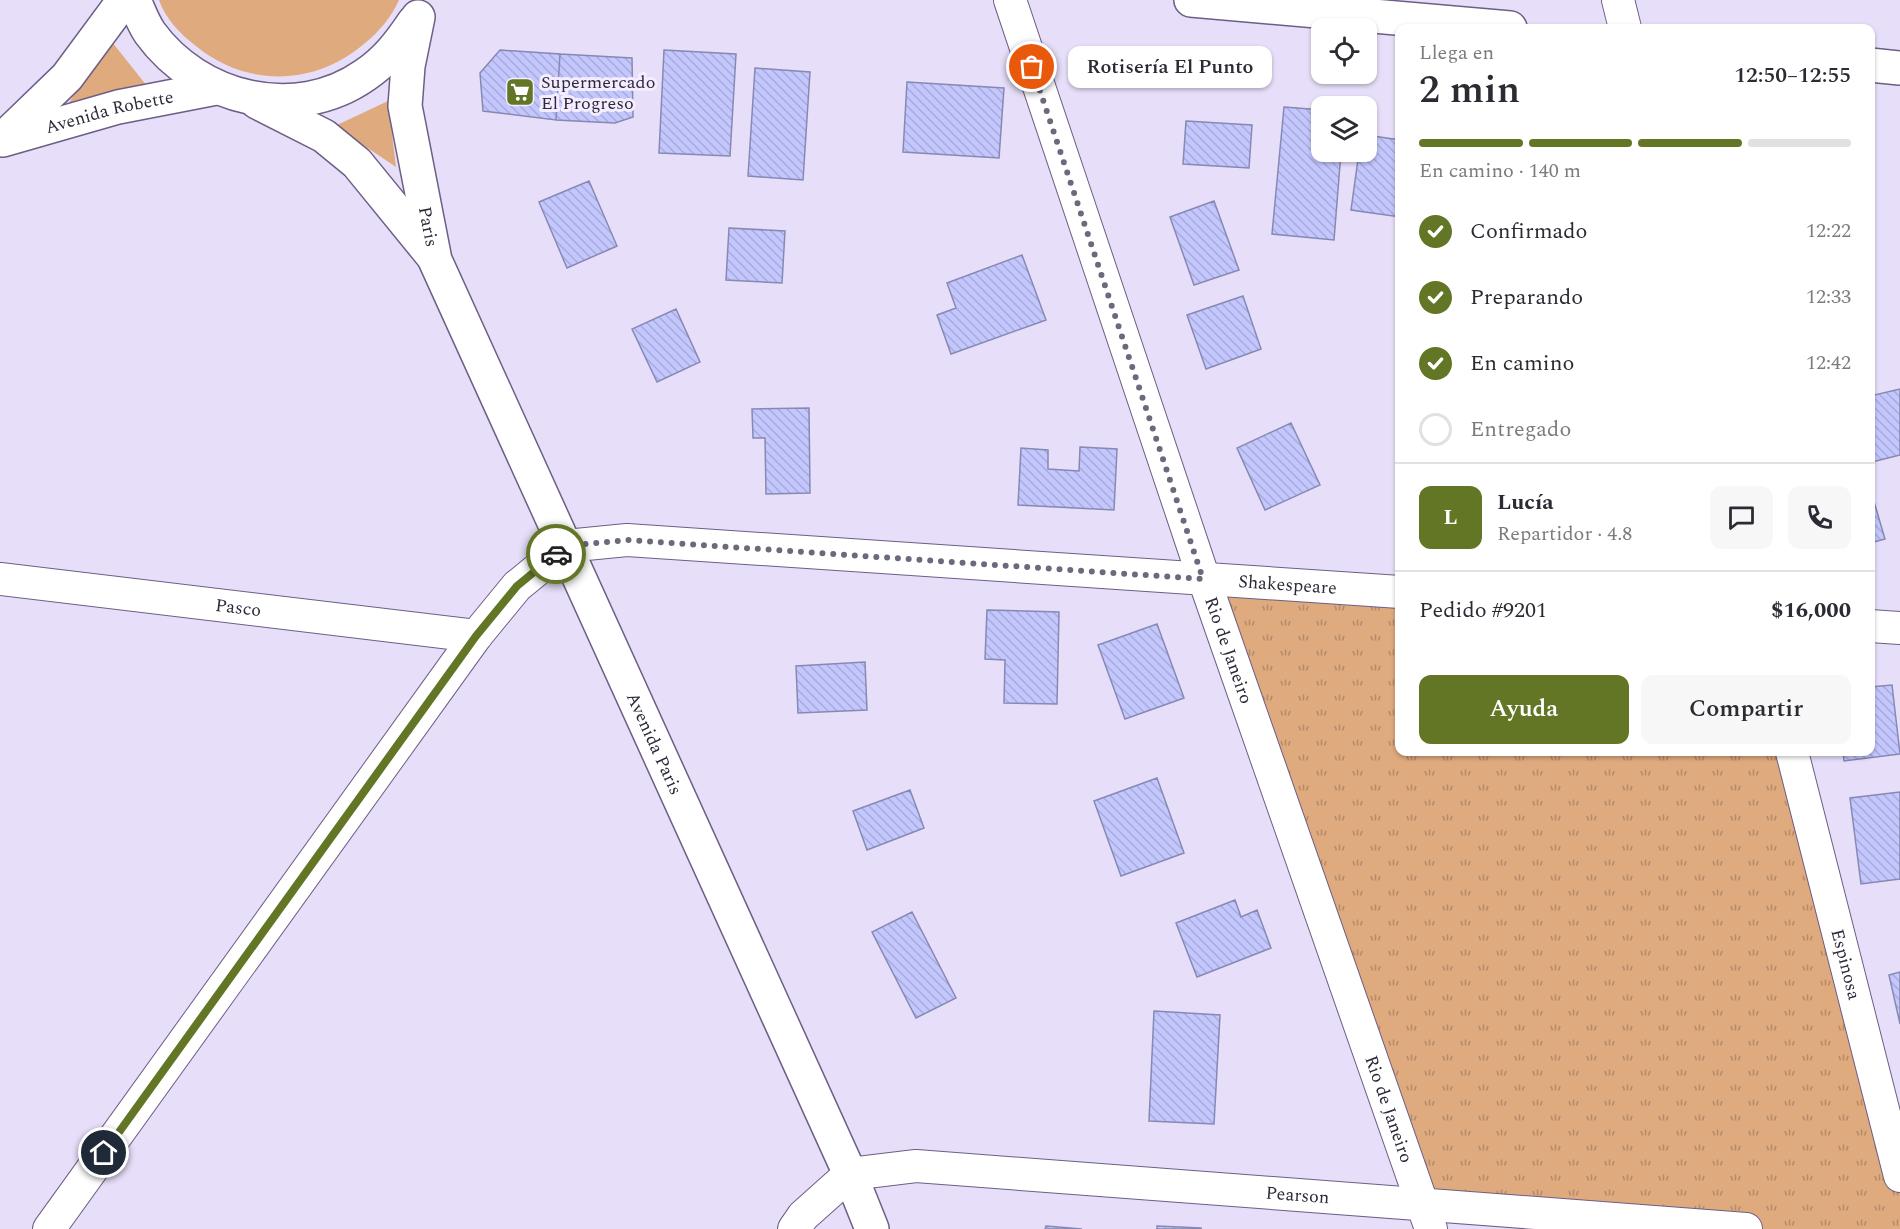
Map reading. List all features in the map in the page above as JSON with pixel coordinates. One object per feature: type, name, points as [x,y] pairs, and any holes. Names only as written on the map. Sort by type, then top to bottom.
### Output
[{"type":"main road","name":"Avenida Robette","points":[[1,141],[67,76],[124,0]]},
{"type":"main road","points":[[134,0],[149,32],[179,65],[216,88],[250,99],[290,101],[329,93],[364,76],[395,50],[424,6]]},
{"type":"main road","points":[[1191,0],[1464,24]]},
{"type":"main road","name":"Paris","points":[[424,6],[408,66],[405,106],[435,260]]},
{"type":"main road","points":[[1875,66],[1900,68]]},
{"type":"main road","name":"Avenida Robette","points":[[1,141],[118,107],[216,88]]},
{"type":"main road","name":"Paris","points":[[250,99],[324,136],[357,163],[435,260]]},
{"type":"main road","name":"Avenida Paris","points":[[435,260],[850,1174],[872,1229]]},
{"type":"street","name":"Rio de Janeiro","points":[[1010,0],[1203,579],[1427,1217]]},
{"type":"street","points":[[1618,0],[1624,24]]},
{"type":"street","name":"Shakespeare","points":[[566,546],[627,540],[1395,592]]},
{"type":"street","points":[[49,1229],[476,636],[517,586],[566,546]]},
{"type":"street","name":"Pasco","points":[[0,579],[476,636]]},
{"type":"street","points":[[1875,626],[1900,628]]},
{"type":"street","name":"Espinosa","points":[[1793,756],[1900,1176]]},
{"type":"street","name":"Pearson","points":[[850,1174],[916,1166],[1427,1217],[1746,1229]]},
{"type":"street","points":[[794,1229],[803,1216],[850,1174]]},
{"type":"green space","points":[[159,0],[399,0],[380,29],[346,57],[325,68],[303,74],[281,76],[259,75],[216,60],[179,31],[169,20]]},
{"type":"green space","points":[[108,37],[147,86],[66,108]]},
{"type":"green space","points":[[388,101],[396,167],[335,126]]},
{"type":"green space","points":[[1204,579],[1395,592],[1395,756],[1793,756],[1900,1176],[1900,1229],[1746,1229],[1423,1205]]},
{"type":"building","name":"Supermercado El Progreso","points":[[500,50],[560,54],[556,120],[483,111],[480,73]]},
{"type":"building","points":[[664,50],[736,54],[730,156],[659,153]]},
{"type":"building","points":[[560,54],[632,58],[633,117],[615,123],[556,120]]},
{"type":"building","points":[[755,68],[810,72],[803,180],[748,176]]},
{"type":"building","points":[[907,82],[1004,88],[999,158],[903,152]]},
{"type":"building","points":[[1284,107],[1311,109],[1311,162],[1340,162],[1334,240],[1272,234]]},
{"type":"building","points":[[1186,121],[1252,125],[1249,168],[1183,164]]},
{"type":"building","points":[[1377,137],[1395,139],[1395,216],[1351,210],[1358,162],[1377,162]]},
{"type":"building","points":[[589,181],[617,246],[567,268],[539,202]]},
{"type":"building","points":[[1214,201],[1239,270],[1194,285],[1170,217]]},
{"type":"building","points":[[729,228],[785,231],[782,283],[726,280]]},
{"type":"building","points":[[1022,255],[1046,320],[951,354],[937,315],[956,308],[947,283]]},
{"type":"building","points":[[1243,296],[1261,349],[1206,369],[1187,315]]},
{"type":"building","points":[[676,309],[700,362],[657,382],[632,329]]},
{"type":"building","points":[[1900,389],[1900,455],[1875,461],[1875,395]]},
{"type":"building","points":[[809,408],[810,493],[766,494],[765,438],[753,438],[752,409]]},
{"type":"building","points":[[1291,423],[1320,485],[1265,510],[1237,448]]},
{"type":"building","points":[[1080,447],[1117,449],[1114,510],[1018,505],[1021,448],[1048,450],[1048,469],[1079,471]]},
{"type":"building","points":[[1875,505],[1885,539],[1875,542]]},
{"type":"building","points":[[987,610],[1059,612],[1057,704],[1004,703],[1005,660],[985,659]]},
{"type":"building","points":[[1157,624],[1184,698],[1125,719],[1098,645]]},
{"type":"building","points":[[865,662],[867,710],[798,713],[796,666]]},
{"type":"building","points":[[1892,685],[1900,754],[1844,761],[1843,756],[1875,756],[1875,687]]},
{"type":"building","points":[[1157,778],[1184,853],[1121,876],[1094,801]]},
{"type":"building","points":[[910,790],[924,828],[867,850],[853,811]]},
{"type":"building","points":[[1900,792],[1900,879],[1861,884],[1850,798]]},
{"type":"building","points":[[1235,900],[1241,917],[1257,910],[1271,948],[1197,977],[1176,923]]},
{"type":"building","points":[[912,912],[956,998],[916,1018],[872,932]]},
{"type":"building","points":[[1900,972],[1900,1024],[1889,975]]},
{"type":"building","points":[[1154,1011],[1220,1015],[1214,1124],[1149,1121]]},
{"type":"building","points":[[1046,1226],[1082,1229],[1045,1229]]},
{"type":"building","points":[[1157,1226],[1201,1228],[1201,1229],[1157,1229]]},
{"type":"way so far","points":[[556,554],[566,546],[627,540],[1203,579],[1032,67]]},
{"type":"place","name":"Rotisería El Punto","points":[[1032,67]]},
{"type":"place","name":"Supermercado El Progreso","points":[[520,92]]},
{"type":"route","points":[[104,1153],[476,636],[517,586],[556,554]]}]
